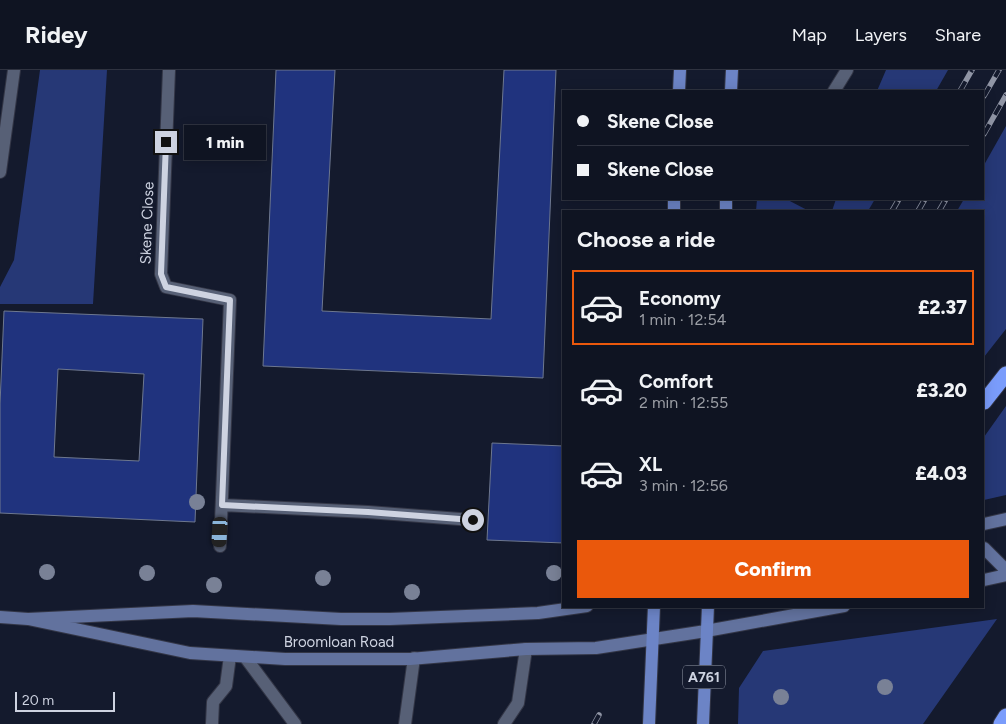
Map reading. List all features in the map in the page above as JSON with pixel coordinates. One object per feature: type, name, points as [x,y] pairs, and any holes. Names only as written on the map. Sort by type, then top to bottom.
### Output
[{"type":"highway","points":[[984,402],[1006,374]]},
{"type":"highway","points":[[1001,724],[1006,716]]},
{"type":"main road","points":[[679,90],[680,70]]},
{"type":"main road","points":[[731,90],[732,70]]},
{"type":"main road","points":[[984,524],[1006,519]]},
{"type":"main road","points":[[984,548],[1006,570]]},
{"type":"main road","points":[[984,580],[1006,575]]},
{"type":"main road","name":"Broomloan Road","points":[[0,618],[28,619],[193,611],[341,619],[444,618],[538,613],[573,608]]},
{"type":"main road","points":[[649,724],[654,608]]},
{"type":"main road","name":"A761","points":[[703,724],[708,608]]},
{"type":"main road","name":"Broomloan Road","points":[[28,619],[190,653],[285,659],[414,658],[526,650],[596,648],[706,631],[833,608]]},
{"type":"street","points":[[0,172],[14,70]]},
{"type":"street","name":"Skene Close","points":[[169,70],[161,274],[166,287],[230,300],[220,546]]},
{"type":"street","points":[[835,90],[847,70]]},
{"type":"street","points":[[222,505],[368,512],[473,520]]},
{"type":"street","points":[[504,724],[518,703],[526,650]]},
{"type":"street","points":[[212,724],[213,702],[226,686],[230,656]]},
{"type":"street","points":[[245,657],[295,724]]},
{"type":"street","points":[[405,724],[414,658]]},
{"type":"shaded area","points":[[40,70],[107,70],[93,304],[0,304],[0,287],[14,260]]},
{"type":"shaded area","points":[[886,70],[948,70],[937,90],[877,90]]},
{"type":"shaded area","points":[[1006,126],[1006,329],[984,357],[984,210],[958,210],[963,200],[984,200],[984,165]]},
{"type":"shaded area","points":[[757,200],[788,200],[807,210],[756,210]]},
{"type":"shaded area","points":[[836,200],[874,200],[869,210],[832,210]]},
{"type":"shaded area","points":[[1006,406],[1006,495],[984,500],[984,437]]},
{"type":"shaded area","points":[[997,619],[923,724],[738,724],[739,688],[763,651]]},
{"type":"building","points":[[276,70],[335,70],[322,311],[491,319],[504,70],[556,70],[543,378],[263,366]]},
{"type":"building","points":[[4,311],[203,319],[195,522],[0,513],[0,404]],"holes":[[[58,369],[144,374],[139,461],[54,457]]]},
{"type":"building","points":[[492,443],[562,446],[562,543],[487,540]]},
{"type":"railway","points":[[961,90],[972,70]]},
{"type":"railway","points":[[984,96],[999,70]]},
{"type":"railway","points":[[984,134],[1006,95]]},
{"type":"railway","points":[[893,210],[898,200]]},
{"type":"railway","points":[[919,210],[924,200]]},
{"type":"railway","points":[[940,210],[945,200]]},
{"type":"railway","points":[[594,724],[599,715]]},
{"type":"route","points":[[166,142],[161,274],[166,287],[230,300],[222,505],[368,512],[473,520]]}]
